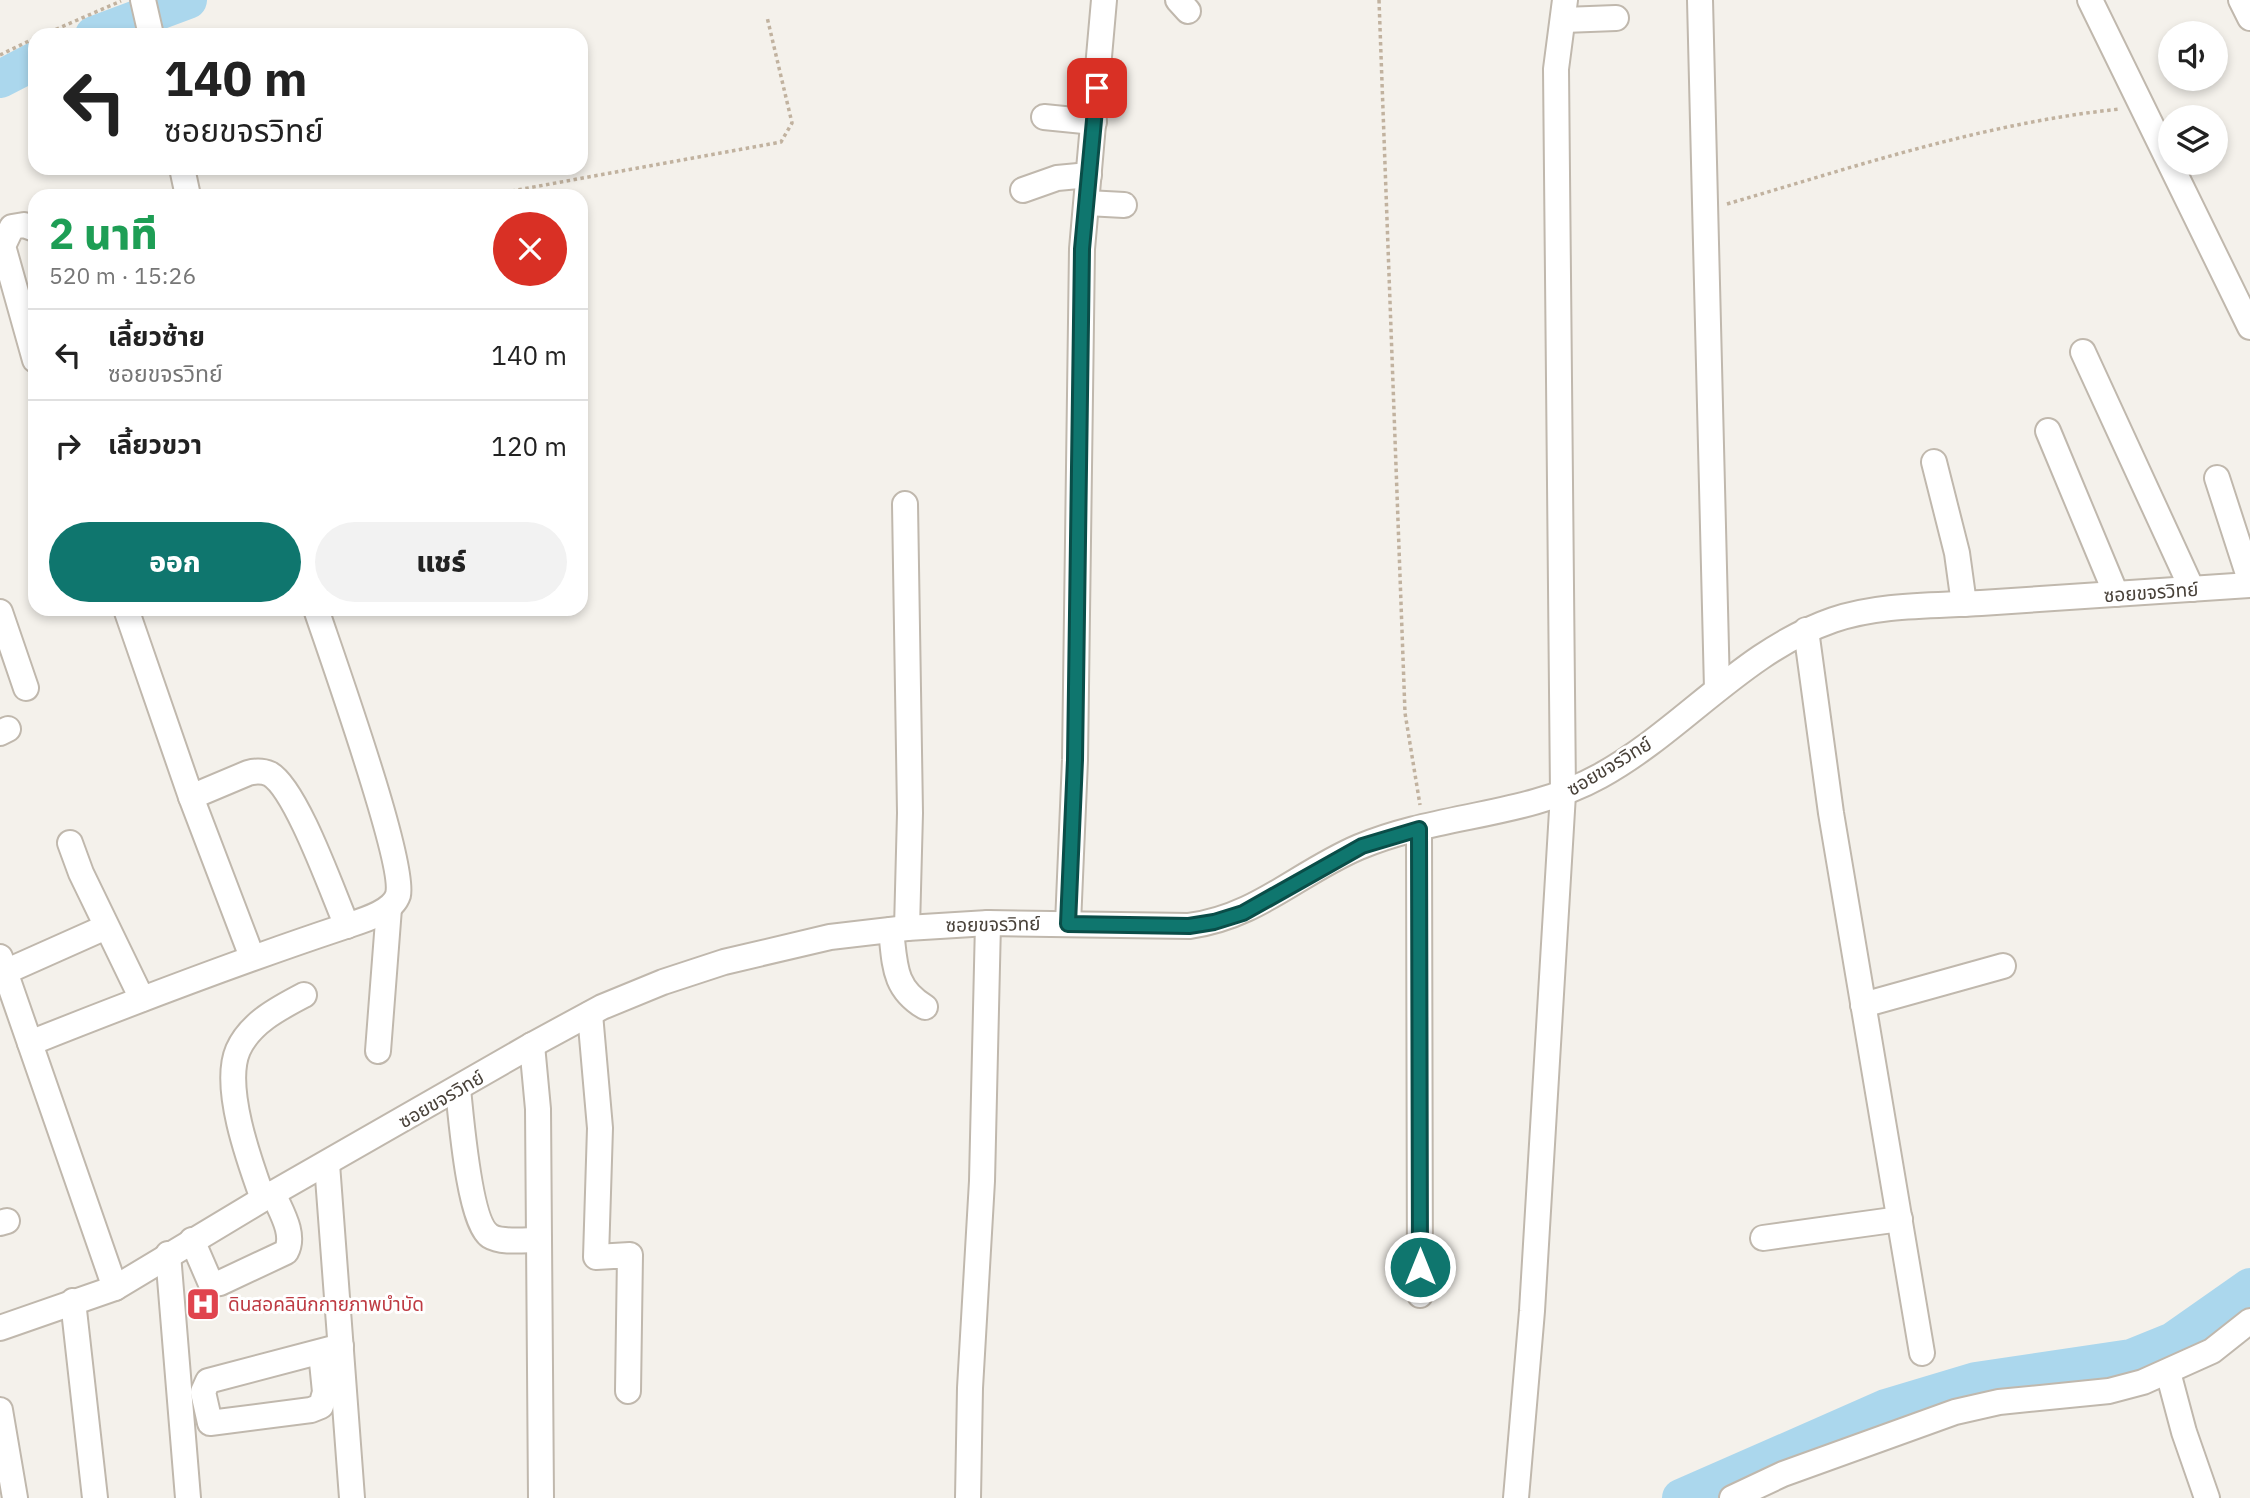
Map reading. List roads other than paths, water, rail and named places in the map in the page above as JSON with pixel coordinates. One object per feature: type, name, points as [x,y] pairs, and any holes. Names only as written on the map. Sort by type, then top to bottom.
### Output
[{"type":"street","points":[[1068,924],[1075,760],[1082,249],[1104,0]]},
{"type":"street","points":[[1700,0],[1717,689]]},
{"type":"street","points":[[2090,0],[2250,327]]},
{"type":"street","points":[[2241,0],[2250,18]]},
{"type":"street","points":[[137,1],[148,28]]},
{"type":"street","points":[[1516,1498],[1530,1338],[1563,794],[1556,69],[1565,10],[1616,18]]},
{"type":"street","points":[[1044,117],[1094,122]]},
{"type":"street","points":[[1023,190],[1058,178],[1089,175]]},
{"type":"street","points":[[1087,203],[1124,205]]},
{"type":"street","points":[[28,226],[12,227],[4,246],[28,334]]},
{"type":"street","points":[[2082,352],[2192,589]]},
{"type":"street","points":[[2048,431],[2116,594]]},
{"type":"street","points":[[1934,462],[1957,553],[1964,604]]},
{"type":"street","points":[[2217,478],[2250,583]]},
{"type":"street","points":[[905,504],[910,813],[895,969],[902,988],[910,998],[925,1007]]},
{"type":"street","name":"ซอยขจรวิทย์","points":[[0,1328],[115,1288],[192,1240],[532,1045],[590,1014],[663,982],[724,962],[830,937],[899,929],[988,923],[1189,926],[1214,922],[1243,913],[1362,846],[1563,794],[1637,754],[1717,689],[1807,630],[1862,612],[2250,583]]},
{"type":"street","points":[[0,612],[26,688]]},
{"type":"street","points":[[128,616],[191,797],[252,957]]},
{"type":"street","points":[[30,1043],[252,957],[346,926],[389,908],[397,898],[397,869],[318,616]]},
{"type":"street","points":[[1807,630],[1831,813],[1922,1353]]},
{"type":"street","points":[[191,797],[248,773],[257,771],[270,774],[295,806],[346,926]]},
{"type":"street","points":[[1420,1295],[1421,829]]},
{"type":"street","points":[[70,843],[142,999]]},
{"type":"street","points":[[378,1051],[389,908]]},
{"type":"street","points":[[968,1498],[970,1388],[982,1181],[988,923]]},
{"type":"street","points":[[106,926],[3,964],[115,1288]]},
{"type":"street","points":[[1863,1005],[2003,966]]},
{"type":"street","points":[[192,1240],[211,1284],[220,1283],[286,1252],[291,1244],[290,1235],[245,1150],[238,1119],[234,1067],[238,1050],[252,1030],[278,1008],[304,995]]},
{"type":"street","points":[[590,1014],[600,1128],[596,1257],[630,1255],[628,1391]]},
{"type":"street","points":[[532,1045],[538,1109],[541,1498]]},
{"type":"street","points":[[458,1088],[469,1176],[479,1218],[485,1231],[492,1238],[539,1240]]},
{"type":"street","points":[[327,1164],[331,1349],[352,1498]]},
{"type":"street","points":[[1763,1238],[1900,1219]]},
{"type":"street","points":[[168,1254],[188,1498]]},
{"type":"street","points":[[73,1301],[95,1498]]},
{"type":"street","points":[[1732,1498],[1783,1474],[1955,1412],[1998,1402],[2109,1391],[2168,1372],[2212,1351],[2250,1321]]},
{"type":"street","points":[[331,1349],[321,1406],[311,1410],[210,1423],[203,1392],[208,1381],[331,1349]]},
{"type":"street","points":[[2168,1372],[2184,1432],[2207,1498]]},
{"type":"street","points":[[0,1410],[15,1498]]},
{"type":"waterway","points":[[113,28],[188,0]]},
{"type":"waterway","points":[[0,79],[28,65]]},
{"type":"waterway","points":[[1681,1498],[1886,1408],[1976,1381],[2131,1358],[2173,1341],[2250,1287]]},
{"type":"place","name":"ดินสอคลินิกกายภาพบำบัด","points":[[203,1304]]}]
